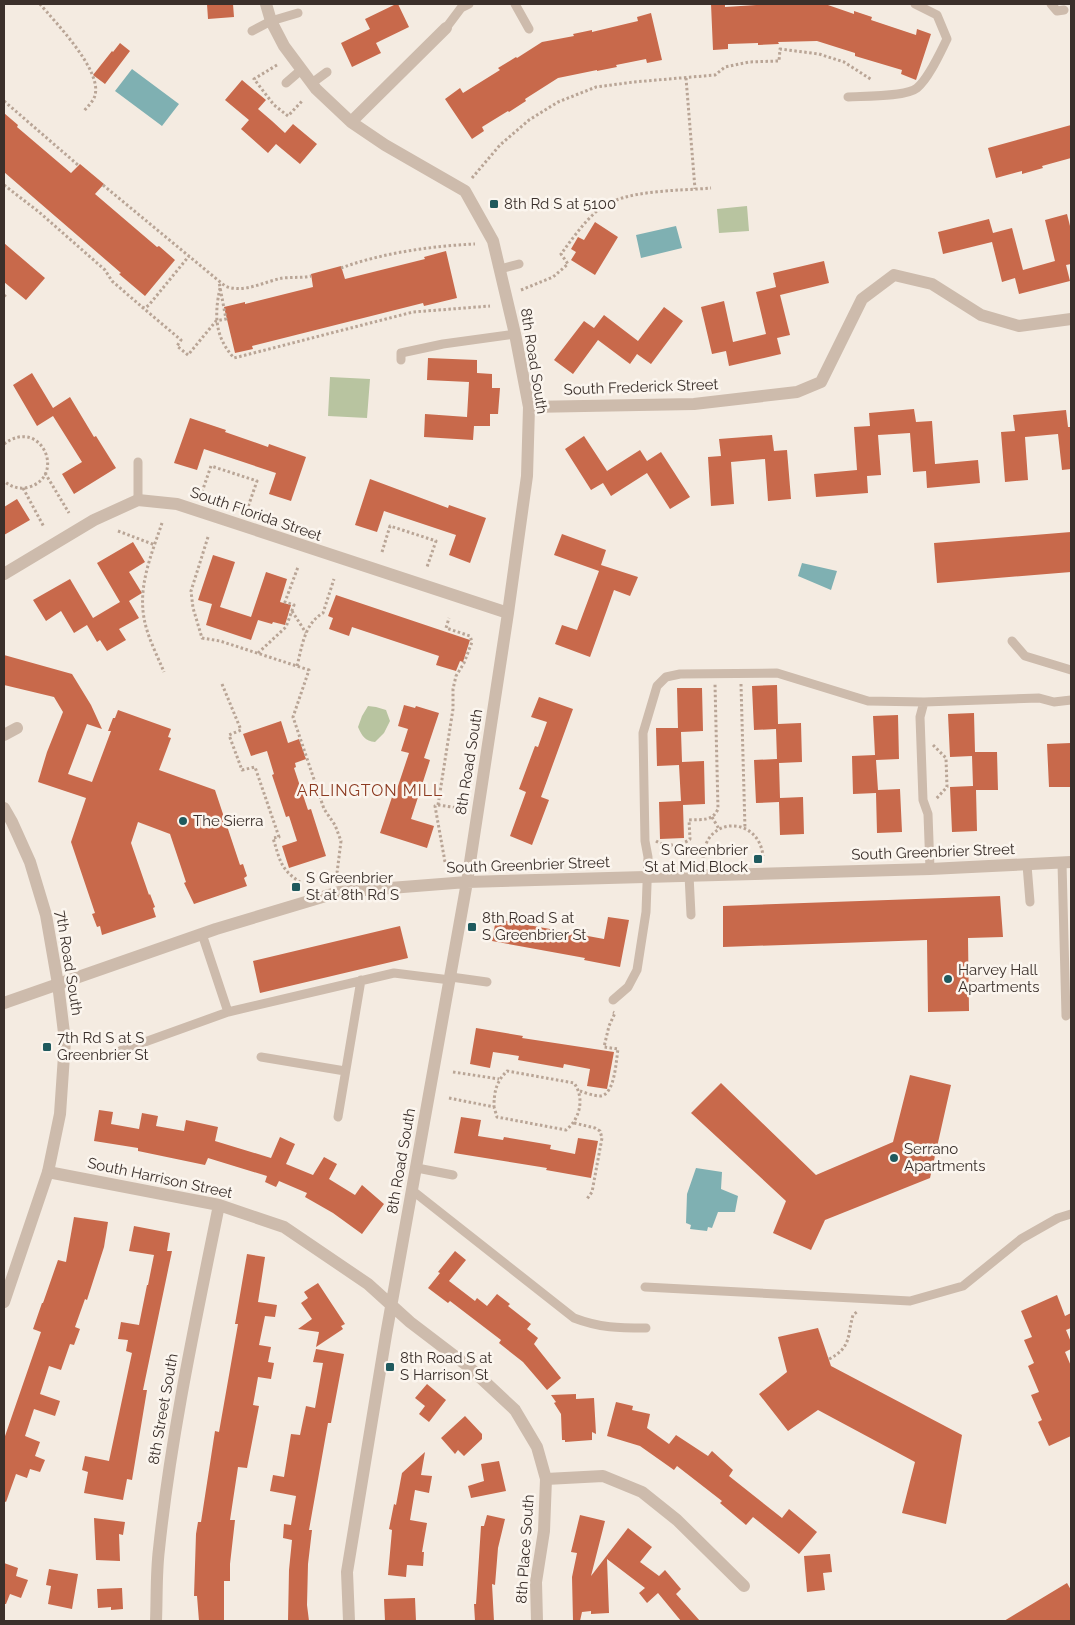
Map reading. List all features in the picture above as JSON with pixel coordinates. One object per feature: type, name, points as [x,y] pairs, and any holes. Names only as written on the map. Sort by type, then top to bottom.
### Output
[{"type":"street","name":"8th Road South","points":[[266,4],[271,21],[284,46],[301,70],[351,122],[386,146],[465,191],[493,241],[516,334],[529,406],[527,476],[508,613],[467,882],[413,1191],[391,1304],[347,1572],[349,1621]]},
{"type":"street","points":[[351,122],[446,28]]},
{"type":"street","name":"South Frederick Street","points":[[529,406],[694,404],[797,392],[821,382],[862,299],[894,275],[932,284],[981,316],[1019,326],[1071,319]]},
{"type":"street","points":[[4,574],[94,520],[138,500]]},
{"type":"street","name":"South Florida Street","points":[[138,500],[176,504],[508,613]]},
{"type":"street","points":[[4,735],[17,728]]},
{"type":"street","name":"7th Road South","points":[[4,808],[30,862],[46,915],[58,984],[65,1041],[60,1114],[48,1172],[6,1288],[4,1302]]},
{"type":"street","name":"South Greenbrier Street","points":[[4,1003],[202,934],[340,892],[467,882],[930,869],[1066,863]]},
{"type":"street","name":"South Harrison Street","points":[[48,1172],[219,1205],[284,1227],[368,1284],[410,1322],[469,1366],[515,1410],[538,1447],[546,1479]]},
{"type":"street","name":"8th Street South","points":[[156,1621],[158,1552],[168,1477],[182,1391],[219,1205]]},
{"type":"street","points":[[546,1479],[604,1476],[642,1492],[677,1520],[744,1586]]},
{"type":"street","name":"8th Place South","points":[[537,1621],[536,1582],[544,1531],[546,1479]]},
{"type":"lane","points":[[446,28],[460,8],[469,4]]},
{"type":"lane","points":[[515,4],[530,29]]},
{"type":"lane","points":[[848,97],[897,94],[916,89],[934,66],[947,39],[938,15],[915,4]]},
{"type":"lane","points":[[1051,4],[1057,11],[1064,10]]},
{"type":"lane","points":[[252,31],[271,21],[298,13]]},
{"type":"lane","points":[[286,83],[301,70]]},
{"type":"lane","points":[[312,83],[327,72]]},
{"type":"lane","points":[[500,269],[519,264]]},
{"type":"lane","points":[[401,360],[401,353],[443,344],[516,334]]},
{"type":"lane","points":[[138,462],[138,500]]},
{"type":"lane","points":[[1012,641],[1025,656],[1071,670]]},
{"type":"lane","points":[[612,1004],[628,988],[637,970],[646,912],[648,857],[645,837],[643,733],[657,686],[666,676],[680,674],[777,673],[868,701],[924,702],[1039,698],[1054,702],[1071,700]]},
{"type":"lane","points":[[924,702],[920,718],[924,800],[928,814],[930,869]]},
{"type":"lane","points":[[1066,863],[1066,1016]]},
{"type":"lane","points":[[1027,865],[1030,902]]},
{"type":"lane","points":[[689,875],[691,915]]},
{"type":"lane","points":[[202,934],[228,1012]]},
{"type":"lane","points":[[117,1052],[228,1012],[399,972],[487,982]]},
{"type":"lane","points":[[338,1117],[361,980]]},
{"type":"lane","points":[[260,1057],[346,1071]]},
{"type":"lane","points":[[417,1168],[454,1175]]},
{"type":"lane","points":[[413,1191],[574,1318],[592,1325],[613,1328],[646,1328]]},
{"type":"lane","points":[[645,1287],[910,1300],[963,1286],[1022,1238],[1058,1218],[1071,1214]]},
{"type":"path","points":[[40,4],[88,65],[94,82],[95,96],[84,111]]},
{"type":"path","points":[[472,178],[500,145],[529,120],[558,102],[596,87],[715,76],[725,67],[749,62],[779,61],[780,49],[819,54],[844,62],[872,80]]},
{"type":"path","points":[[277,65],[254,78],[274,105],[288,116],[303,100]]},
{"type":"path","points":[[686,78],[695,190]]},
{"type":"path","points":[[4,100],[78,165]]},
{"type":"path","points":[[4,185],[54,225],[105,270],[112,281],[181,340],[176,346],[188,355],[216,321],[226,319],[219,281]]},
{"type":"path","points":[[103,185],[219,281],[233,289],[270,281],[311,276]]},
{"type":"path","points":[[521,290],[553,277],[568,264],[561,254],[584,224],[600,208],[618,199],[638,194],[711,188]]},
{"type":"path","points":[[341,268],[378,256],[446,245],[474,244]]},
{"type":"path","points":[[142,307],[146,308],[149,306],[189,256]]},
{"type":"path","points":[[220,288],[216,321],[217,329],[228,352],[234,358],[413,312],[490,306]]},
{"type":"path","points":[[4,295],[7,298]]},
{"type":"path","points":[[4,444],[18,436],[36,440],[47,454],[48,462],[42,479],[36,484],[23,488],[12,487],[4,481]]},
{"type":"path","points":[[202,492],[212,466],[257,481],[248,507]]},
{"type":"path","points":[[45,473],[69,513]]},
{"type":"path","points":[[23,488],[44,527]]},
{"type":"path","points":[[162,523],[144,580],[143,617],[164,672]]},
{"type":"path","points":[[382,552],[390,526],[436,541],[427,567]]},
{"type":"path","points":[[118,531],[155,544]]},
{"type":"path","points":[[208,537],[192,591],[193,608],[202,638],[220,641],[309,670],[293,717],[324,809],[335,825],[341,841],[336,873]]},
{"type":"path","points":[[257,653],[286,627],[294,605],[286,602],[298,567]]},
{"type":"path","points":[[297,666],[308,628],[315,617],[322,613],[334,579]]},
{"type":"path","points":[[292,610],[306,633]]},
{"type":"path","points":[[444,862],[435,806],[438,805],[453,709],[453,688],[456,676],[464,663],[472,642],[470,636],[446,628],[449,618]]},
{"type":"path","points":[[645,837],[653,838],[662,844],[684,844],[690,839],[689,820],[715,816],[718,809],[715,674]]},
{"type":"path","points":[[741,674],[745,829]]},
{"type":"path","points":[[222,684],[241,730],[229,735],[242,770],[255,766],[279,837],[273,838],[283,869],[288,875],[300,882]]},
{"type":"path","points":[[930,742],[946,758],[947,787],[935,800]]},
{"type":"path","points":[[438,805],[459,808]]},
{"type":"path","points":[[712,817],[719,829]]},
{"type":"path","points":[[703,858],[704,846],[712,834],[719,829],[734,826],[745,829],[755,836],[762,846],[763,856]]},
{"type":"path","points":[[580,1091],[600,1096],[607,1093],[611,1087],[618,1049],[604,1047],[609,1026],[615,1013],[612,1004]]},
{"type":"path","points":[[507,1071],[574,1083],[580,1091],[580,1107],[574,1123],[566,1130],[497,1117],[494,1107],[494,1093],[499,1079],[507,1071]]},
{"type":"path","points":[[453,1072],[499,1079]]},
{"type":"path","points":[[449,1098],[494,1107]]},
{"type":"path","points":[[574,1123],[595,1128],[600,1132],[602,1138],[592,1192],[587,1199]]},
{"type":"green space","points":[[747,206],[749,231],[719,233],[717,209]]},
{"type":"green space","points":[[330,377],[370,379],[367,418],[328,416]]},
{"type":"green space","points":[[368,706],[386,710],[390,721],[384,733],[375,742],[364,738],[358,727]]},
{"type":"water","points":[[132,69],[179,104],[162,126],[115,91]]},
{"type":"water","points":[[676,226],[682,248],[641,258],[636,235]]},
{"type":"water","points":[[802,563],[837,571],[831,590],[798,576]]},
{"type":"water","points":[[696,1168],[722,1172],[721,1189],[738,1196],[735,1212],[718,1212],[712,1228],[708,1227],[707,1231],[690,1229],[691,1225],[686,1223],[687,1194]]},
{"type":"building","points":[[207,4],[233,4],[234,17],[208,19]]},
{"type":"building","points":[[398,4],[409,27],[376,43],[381,53],[352,67],[341,43],[370,29],[365,19]]},
{"type":"building","points":[[711,4],[725,4],[725,7],[773,4],[825,4],[854,14],[854,11],[872,17],[871,20],[916,35],[917,29],[931,34],[916,80],[901,74],[902,70],[855,56],[855,53],[817,41],[778,42],[779,44],[758,45],[758,43],[728,44],[728,49],[713,50]]},
{"type":"building","points":[[651,13],[662,60],[647,63],[646,59],[616,65],[617,67],[558,78],[525,99],[526,101],[509,112],[482,127],[484,131],[472,139],[445,99],[460,88],[463,93],[500,70],[498,68],[542,42],[638,21],[637,17]]},
{"type":"building","points":[[120,43],[130,51],[105,84],[93,75]]},
{"type":"building","points":[[242,80],[266,100],[258,109],[285,133],[293,124],[317,144],[300,164],[276,144],[268,153],[241,129],[249,120],[225,100]]},
{"type":"building","points":[[4,113],[18,125],[17,127],[71,173],[80,164],[104,184],[95,194],[175,260],[145,296],[4,172]]},
{"type":"building","points":[[1071,125],[1071,158],[1022,174],[1022,171],[996,178],[988,148]]},
{"type":"building","points":[[1067,214],[1071,230],[1071,264],[1066,265],[1070,281],[1019,294],[1015,278],[1002,282],[992,242],[943,254],[938,232],[989,219],[993,233],[1012,228],[1023,270],[1055,261],[1045,220]]},
{"type":"building","points":[[595,222],[618,237],[595,275],[571,260],[576,252],[571,249],[578,237],[584,240]]},
{"type":"building","points":[[4,243],[45,278],[26,300],[4,282]]},
{"type":"building","points":[[446,251],[457,298],[424,306],[423,303],[252,346],[253,349],[235,353],[224,307],[245,302],[245,304],[313,287],[311,274],[341,266],[345,279],[425,259],[424,257]]},
{"type":"building","points":[[824,261],[829,283],[780,295],[790,335],[777,338],[781,354],[729,366],[726,351],[712,354],[701,307],[724,301],[733,342],[766,334],[756,292],[776,287],[773,273]]},
{"type":"building","points":[[664,307],[683,321],[651,364],[637,354],[630,364],[598,340],[573,374],[554,360],[584,321],[594,328],[604,315],[638,341]]},
{"type":"building","points":[[428,358],[477,360],[477,373],[492,374],[492,388],[500,388],[498,414],[490,414],[490,426],[474,426],[473,440],[424,437],[425,414],[467,417],[469,382],[427,380]]},
{"type":"building","points":[[32,373],[53,408],[70,397],[94,437],[96,436],[116,468],[74,494],[62,474],[82,462],[53,416],[37,426],[13,385]]},
{"type":"building","points":[[914,409],[916,422],[932,421],[935,464],[978,460],[980,483],[927,488],[926,471],[913,472],[910,433],[878,435],[881,475],[867,476],[868,493],[816,497],[814,474],[857,470],[854,427],[870,426],[869,413]]},
{"type":"building","points":[[1066,410],[1068,427],[1071,427],[1071,469],[1062,470],[1058,434],[1025,437],[1028,480],[1005,482],[1001,432],[1015,431],[1013,415]]},
{"type":"building","points":[[190,418],[268,447],[269,444],[306,457],[291,501],[269,494],[276,473],[204,449],[197,470],[174,463]]},
{"type":"building","points":[[772,435],[774,451],[787,450],[791,499],[768,501],[765,459],[731,462],[734,504],[711,506],[708,457],[721,456],[719,439]]},
{"type":"building","points":[[584,436],[607,471],[640,450],[647,461],[661,452],[690,497],[670,509],[647,473],[611,496],[603,483],[591,490],[565,449]]},
{"type":"building","points":[[370,479],[448,508],[449,505],[486,518],[470,563],[449,555],[456,535],[384,511],[377,532],[355,525]]},
{"type":"building","points":[[17,499],[30,520],[4,535],[4,507]]},
{"type":"building","points":[[1071,532],[1071,572],[937,583],[934,543]]},
{"type":"building","points":[[562,534],[606,550],[601,565],[638,577],[630,596],[614,590],[590,657],[555,644],[562,625],[577,630],[599,571],[554,555]]},
{"type":"building","points":[[133,542],[145,562],[129,572],[142,593],[129,601],[139,618],[119,629],[126,640],[107,651],[100,640],[97,642],[87,625],[74,633],[61,611],[46,621],[33,600],[70,579],[93,618],[120,602],[97,563]]},
{"type":"building","points":[[213,555],[235,562],[220,607],[251,617],[266,572],[287,579],[280,602],[291,605],[285,625],[258,620],[251,640],[206,625],[212,604],[198,600]]},
{"type":"building","points":[[336,595],[470,640],[463,662],[460,661],[456,671],[436,665],[439,656],[352,627],[349,636],[329,629],[333,618],[328,616]]},
{"type":"building","name":"The Sierra","points":[[4,655],[72,674],[91,705],[102,729],[87,724],[68,774],[92,782],[111,731],[108,731],[118,710],[171,729],[168,737],[171,738],[159,770],[215,790],[240,865],[243,864],[247,876],[244,878],[247,886],[194,904],[184,883],[186,882],[170,834],[138,822],[131,843],[155,907],[153,908],[156,917],[102,935],[100,926],[97,927],[92,914],[95,913],[71,842],[86,798],[38,782],[47,752],[63,712],[54,697],[4,685]]},
{"type":"building","points":[[777,685],[778,724],[801,723],[802,762],[779,763],[780,798],[803,797],[804,834],[780,835],[779,802],[756,803],[754,760],[777,759],[776,729],[754,730],[752,686]]},
{"type":"building","points":[[677,688],[702,688],[703,731],[681,732],[682,762],[704,761],[705,804],[683,805],[684,838],[660,839],[659,802],[681,801],[679,765],[657,766],[656,728],[678,728]]},
{"type":"building","points":[[539,697],[573,709],[541,797],[549,800],[532,845],[510,836],[526,792],[519,789],[535,746],[538,747],[547,722],[531,717]]},
{"type":"building","points":[[404,705],[415,708],[416,706],[439,713],[424,758],[430,760],[411,819],[434,826],[427,848],[380,833],[409,753],[401,751],[408,729],[398,726]]},
{"type":"building","points":[[974,713],[975,752],[997,752],[998,790],[976,790],[977,831],[952,832],[950,787],[973,786],[972,756],[950,757],[948,714]]},
{"type":"building","points":[[898,715],[899,759],[876,760],[878,790],[900,789],[902,832],[877,833],[876,793],[853,794],[852,756],[875,755],[873,716]]},
{"type":"building","points":[[281,721],[288,743],[299,739],[306,759],[295,763],[296,767],[294,768],[308,810],[311,809],[326,856],[289,868],[282,846],[297,841],[289,816],[286,817],[272,775],[274,774],[267,751],[251,756],[243,734]]},
{"type":"building","points":[[1071,743],[1071,787],[1049,787],[1047,744]]},
{"type":"building","name":"Harvey Hall Apartments","points":[[1000,896],[1003,937],[968,938],[969,1011],[928,1012],[927,940],[723,947],[723,906]]},
{"type":"building","points":[[608,917],[629,920],[620,967],[584,960],[585,958],[492,941],[496,919],[604,939]]},
{"type":"building","points":[[400,926],[408,958],[260,993],[253,961]]},
{"type":"building","points":[[476,1028],[523,1036],[522,1038],[614,1052],[607,1089],[587,1086],[590,1069],[564,1064],[563,1068],[518,1060],[519,1056],[493,1052],[490,1068],[470,1064]]},
{"type":"building","name":"Serrano Apartments","points":[[910,1075],[951,1085],[930,1178],[825,1220],[811,1250],[773,1233],[786,1201],[691,1113],[721,1083],[816,1175],[893,1142]]},
{"type":"building","points":[[99,1110],[113,1112],[111,1124],[139,1129],[142,1113],[158,1116],[156,1126],[184,1131],[186,1120],[218,1127],[215,1141],[271,1158],[280,1137],[295,1144],[286,1164],[313,1175],[324,1157],[337,1164],[329,1179],[355,1195],[362,1185],[384,1204],[362,1234],[333,1213],[305,1197],[307,1193],[279,1181],[276,1187],[265,1182],[267,1176],[208,1158],[205,1165],[138,1151],[138,1148],[94,1141]]},
{"type":"building","points":[[461,1117],[481,1120],[478,1136],[503,1140],[504,1137],[551,1145],[550,1149],[575,1154],[578,1138],[598,1141],[591,1178],[546,1170],[547,1168],[454,1153]]},
{"type":"building","points":[[74,1217],[108,1222],[104,1247],[87,1300],[85,1299],[75,1327],[80,1329],[74,1345],[70,1344],[61,1370],[49,1366],[40,1394],[60,1401],[55,1416],[34,1409],[25,1436],[40,1442],[35,1456],[45,1460],[40,1472],[30,1469],[27,1478],[16,1474],[6,1502],[4,1501],[4,1439],[41,1332],[33,1329],[42,1303],[58,1260],[66,1262]]},
{"type":"building","points":[[134,1226],[170,1233],[167,1251],[172,1251],[143,1390],[147,1390],[132,1480],[127,1479],[123,1500],[84,1493],[88,1472],[82,1470],[85,1456],[109,1461],[132,1353],[126,1351],[128,1340],[118,1339],[121,1322],[139,1325],[148,1285],[154,1255],[129,1251]]},
{"type":"building","points":[[455,1251],[466,1260],[449,1281],[475,1301],[477,1298],[487,1306],[497,1294],[510,1304],[508,1306],[531,1324],[527,1329],[538,1338],[534,1344],[561,1378],[547,1390],[523,1362],[499,1343],[501,1340],[450,1301],[448,1303],[428,1288]]},
{"type":"building","points":[[247,1254],[265,1257],[258,1302],[277,1305],[275,1317],[265,1316],[259,1345],[271,1347],[268,1362],[274,1363],[271,1379],[258,1377],[253,1405],[259,1406],[247,1468],[238,1467],[230,1520],[235,1520],[230,1581],[224,1581],[224,1621],[199,1621],[197,1596],[194,1596],[196,1534],[198,1522],[201,1522],[215,1431],[219,1432],[238,1324],[235,1324]]},
{"type":"building","points":[[318,1283],[345,1324],[341,1326],[343,1329],[316,1347],[319,1332],[298,1329],[312,1319],[301,1303],[308,1298],[304,1292]]},
{"type":"building","points":[[1057,1295],[1065,1316],[1071,1313],[1071,1328],[1066,1330],[1071,1342],[1071,1349],[1065,1352],[1071,1366],[1071,1436],[1049,1446],[1038,1422],[1042,1420],[1031,1395],[1039,1392],[1028,1366],[1034,1363],[1024,1340],[1032,1337],[1021,1311]]},
{"type":"building","points":[[818,1328],[831,1366],[962,1435],[946,1524],[902,1513],[915,1462],[818,1410],[788,1431],[759,1394],[787,1372],[778,1337]]},
{"type":"building","points":[[316,1349],[344,1354],[331,1423],[328,1423],[309,1530],[312,1530],[308,1564],[307,1605],[309,1621],[288,1621],[289,1570],[292,1540],[283,1538],[284,1524],[291,1525],[296,1496],[270,1491],[273,1475],[284,1477],[291,1434],[300,1435],[306,1406],[315,1408],[323,1363],[313,1362]]},
{"type":"building","points":[[427,1384],[446,1400],[429,1422],[419,1414],[425,1406],[415,1398]]},
{"type":"building","points":[[576,1394],[576,1399],[594,1398],[596,1434],[592,1432],[592,1440],[565,1442],[565,1440],[562,1440],[561,1414],[551,1395]]},
{"type":"building","points":[[616,1402],[633,1406],[632,1410],[650,1414],[647,1428],[669,1444],[676,1435],[708,1456],[712,1451],[733,1470],[729,1476],[782,1518],[789,1509],[817,1532],[799,1554],[753,1517],[746,1525],[720,1503],[722,1501],[677,1466],[674,1470],[640,1446],[607,1436]]},
{"type":"building","points":[[465,1416],[482,1434],[482,1439],[464,1456],[458,1450],[455,1454],[441,1438]]},
{"type":"building","points":[[425,1452],[421,1475],[432,1476],[429,1493],[415,1490],[410,1520],[427,1523],[422,1552],[424,1552],[423,1566],[407,1565],[406,1577],[388,1575],[392,1530],[389,1529],[402,1473]]},
{"type":"building","points":[[499,1461],[506,1491],[471,1498],[468,1486],[484,1481],[481,1464]]},
{"type":"building","points":[[487,1515],[505,1519],[498,1548],[495,1585],[492,1584],[494,1621],[475,1621],[474,1604],[476,1604],[481,1526],[484,1526]]},
{"type":"building","points":[[580,1515],[605,1521],[591,1576],[628,1528],[652,1547],[640,1562],[659,1576],[665,1570],[681,1589],[676,1594],[700,1621],[681,1621],[658,1593],[647,1603],[639,1593],[645,1588],[607,1559],[609,1613],[591,1614],[591,1611],[582,1612],[580,1621],[573,1621],[572,1577],[577,1553],[571,1552]]},
{"type":"building","points":[[94,1518],[125,1522],[123,1535],[119,1534],[120,1561],[96,1560]]},
{"type":"building","points":[[830,1554],[832,1572],[823,1573],[825,1590],[807,1592],[804,1556]]},
{"type":"building","points":[[4,1563],[18,1568],[16,1576],[28,1580],[21,1598],[10,1594],[6,1604],[4,1604]]},
{"type":"building","points":[[49,1569],[78,1574],[72,1609],[48,1604],[51,1586],[46,1585]]},
{"type":"building","points":[[1067,1583],[1071,1590],[1071,1621],[1004,1621]]},
{"type":"building","points":[[122,1588],[123,1609],[111,1610],[111,1607],[98,1608],[97,1589]]},
{"type":"building","points":[[415,1598],[416,1621],[385,1621],[384,1599]]},
{"type":"place","name":"8th Rd S at 5100","points":[[494,204]]},
{"type":"place","name":"The Sierra","points":[[183,821]]},
{"type":"place","name":"S Greenbrier St at Mid Block","points":[[758,859]]},
{"type":"place","name":"S Greenbrier St at 8th Rd S","points":[[296,887]]},
{"type":"place","name":"8th Road S at S Greenbrier St","points":[[472,927]]},
{"type":"place","name":"Harvey Hall Apartments","points":[[948,979]]},
{"type":"place","name":"7th Rd S at S Greenbrier St","points":[[47,1047]]},
{"type":"place","name":"Serrano Apartments","points":[[894,1158]]},
{"type":"place","name":"8th Road S at S Harrison St","points":[[390,1367]]},
{"type":"district","name":"ARLINGTON MILL","points":[[370,790]]}]
